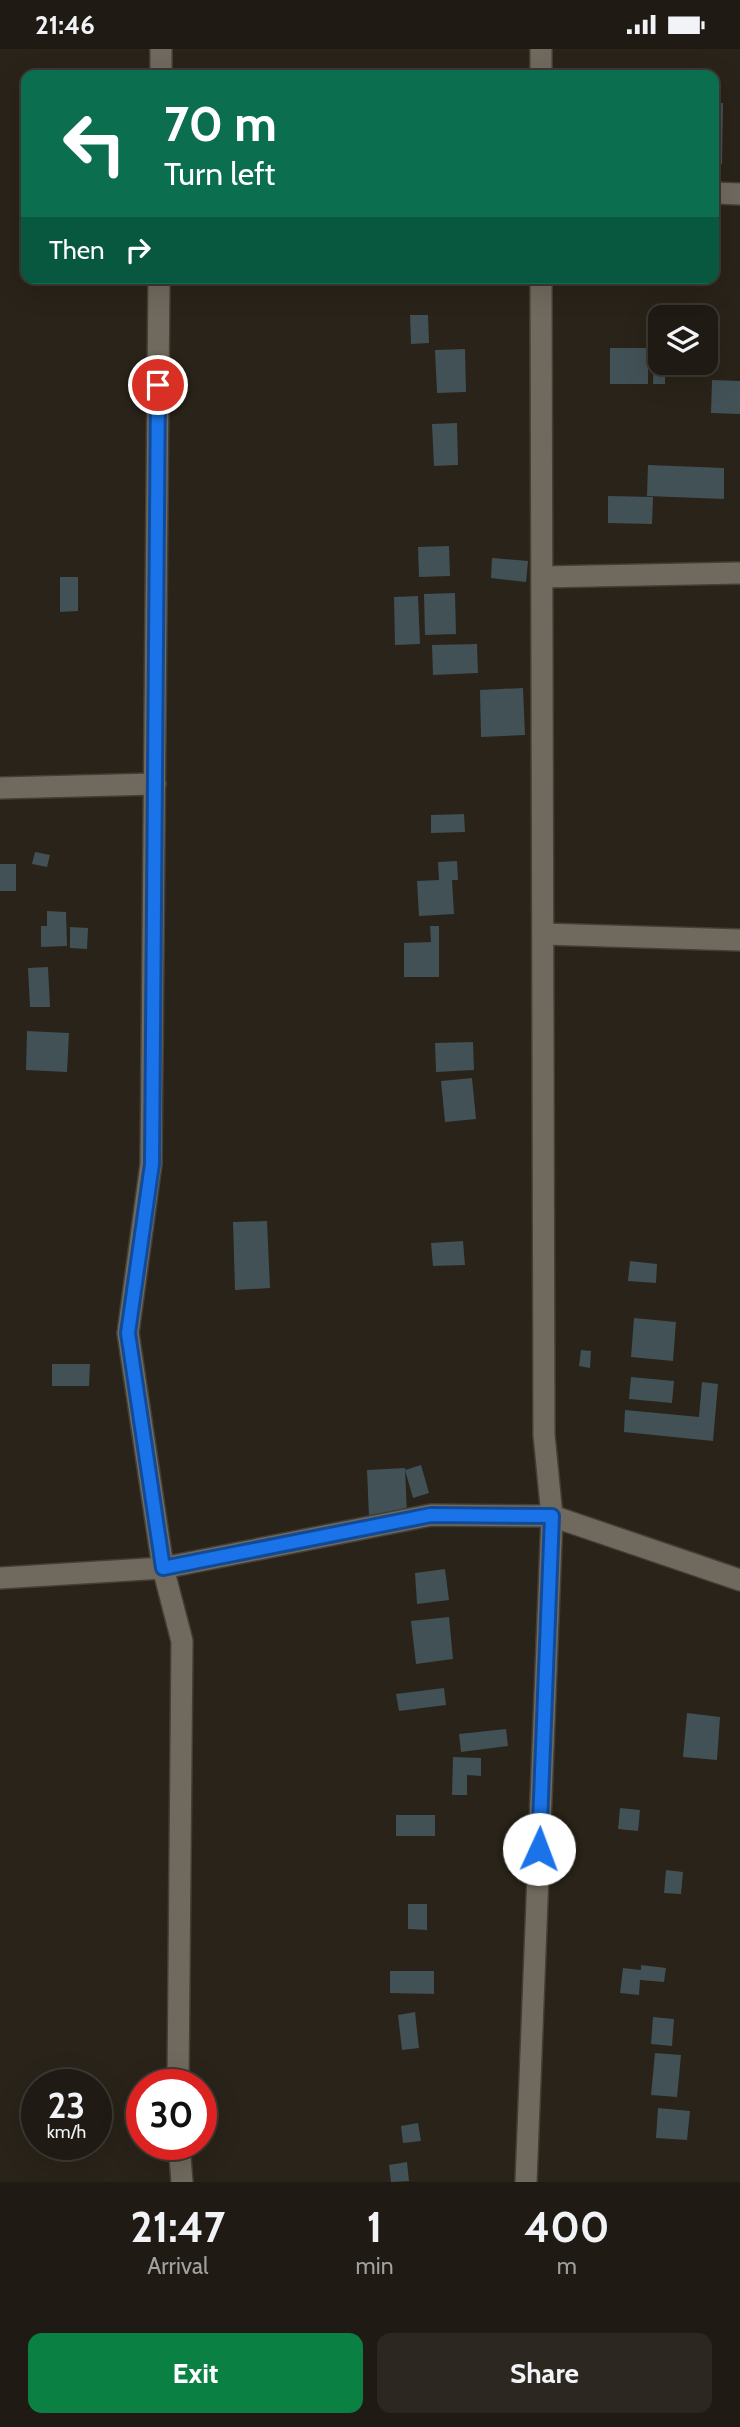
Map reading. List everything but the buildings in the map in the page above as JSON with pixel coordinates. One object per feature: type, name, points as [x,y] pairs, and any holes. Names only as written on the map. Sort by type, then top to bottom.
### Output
[{"type":"street","points":[[161,49],[161,70]]},
{"type":"street","points":[[541,49],[541,70]]},
{"type":"street","points":[[719,193],[740,194]]},
{"type":"street","points":[[159,284],[152,1164],[128,1333],[163,1568],[182,1641],[178,2069]]},
{"type":"street","points":[[526,2182],[552,1516],[544,1435],[541,284]]},
{"type":"street","points":[[542,577],[740,573]]},
{"type":"street","points":[[0,788],[155,784]]},
{"type":"street","points":[[543,934],[740,940]]},
{"type":"street","points":[[0,1578],[163,1568],[431,1515],[552,1516],[740,1580]]},
{"type":"street","points":[[180,2160],[182,2182]]},
{"type":"route","points":[[158,385],[152,1164],[128,1333],[163,1568],[431,1515],[552,1516],[539,1849]]}]
